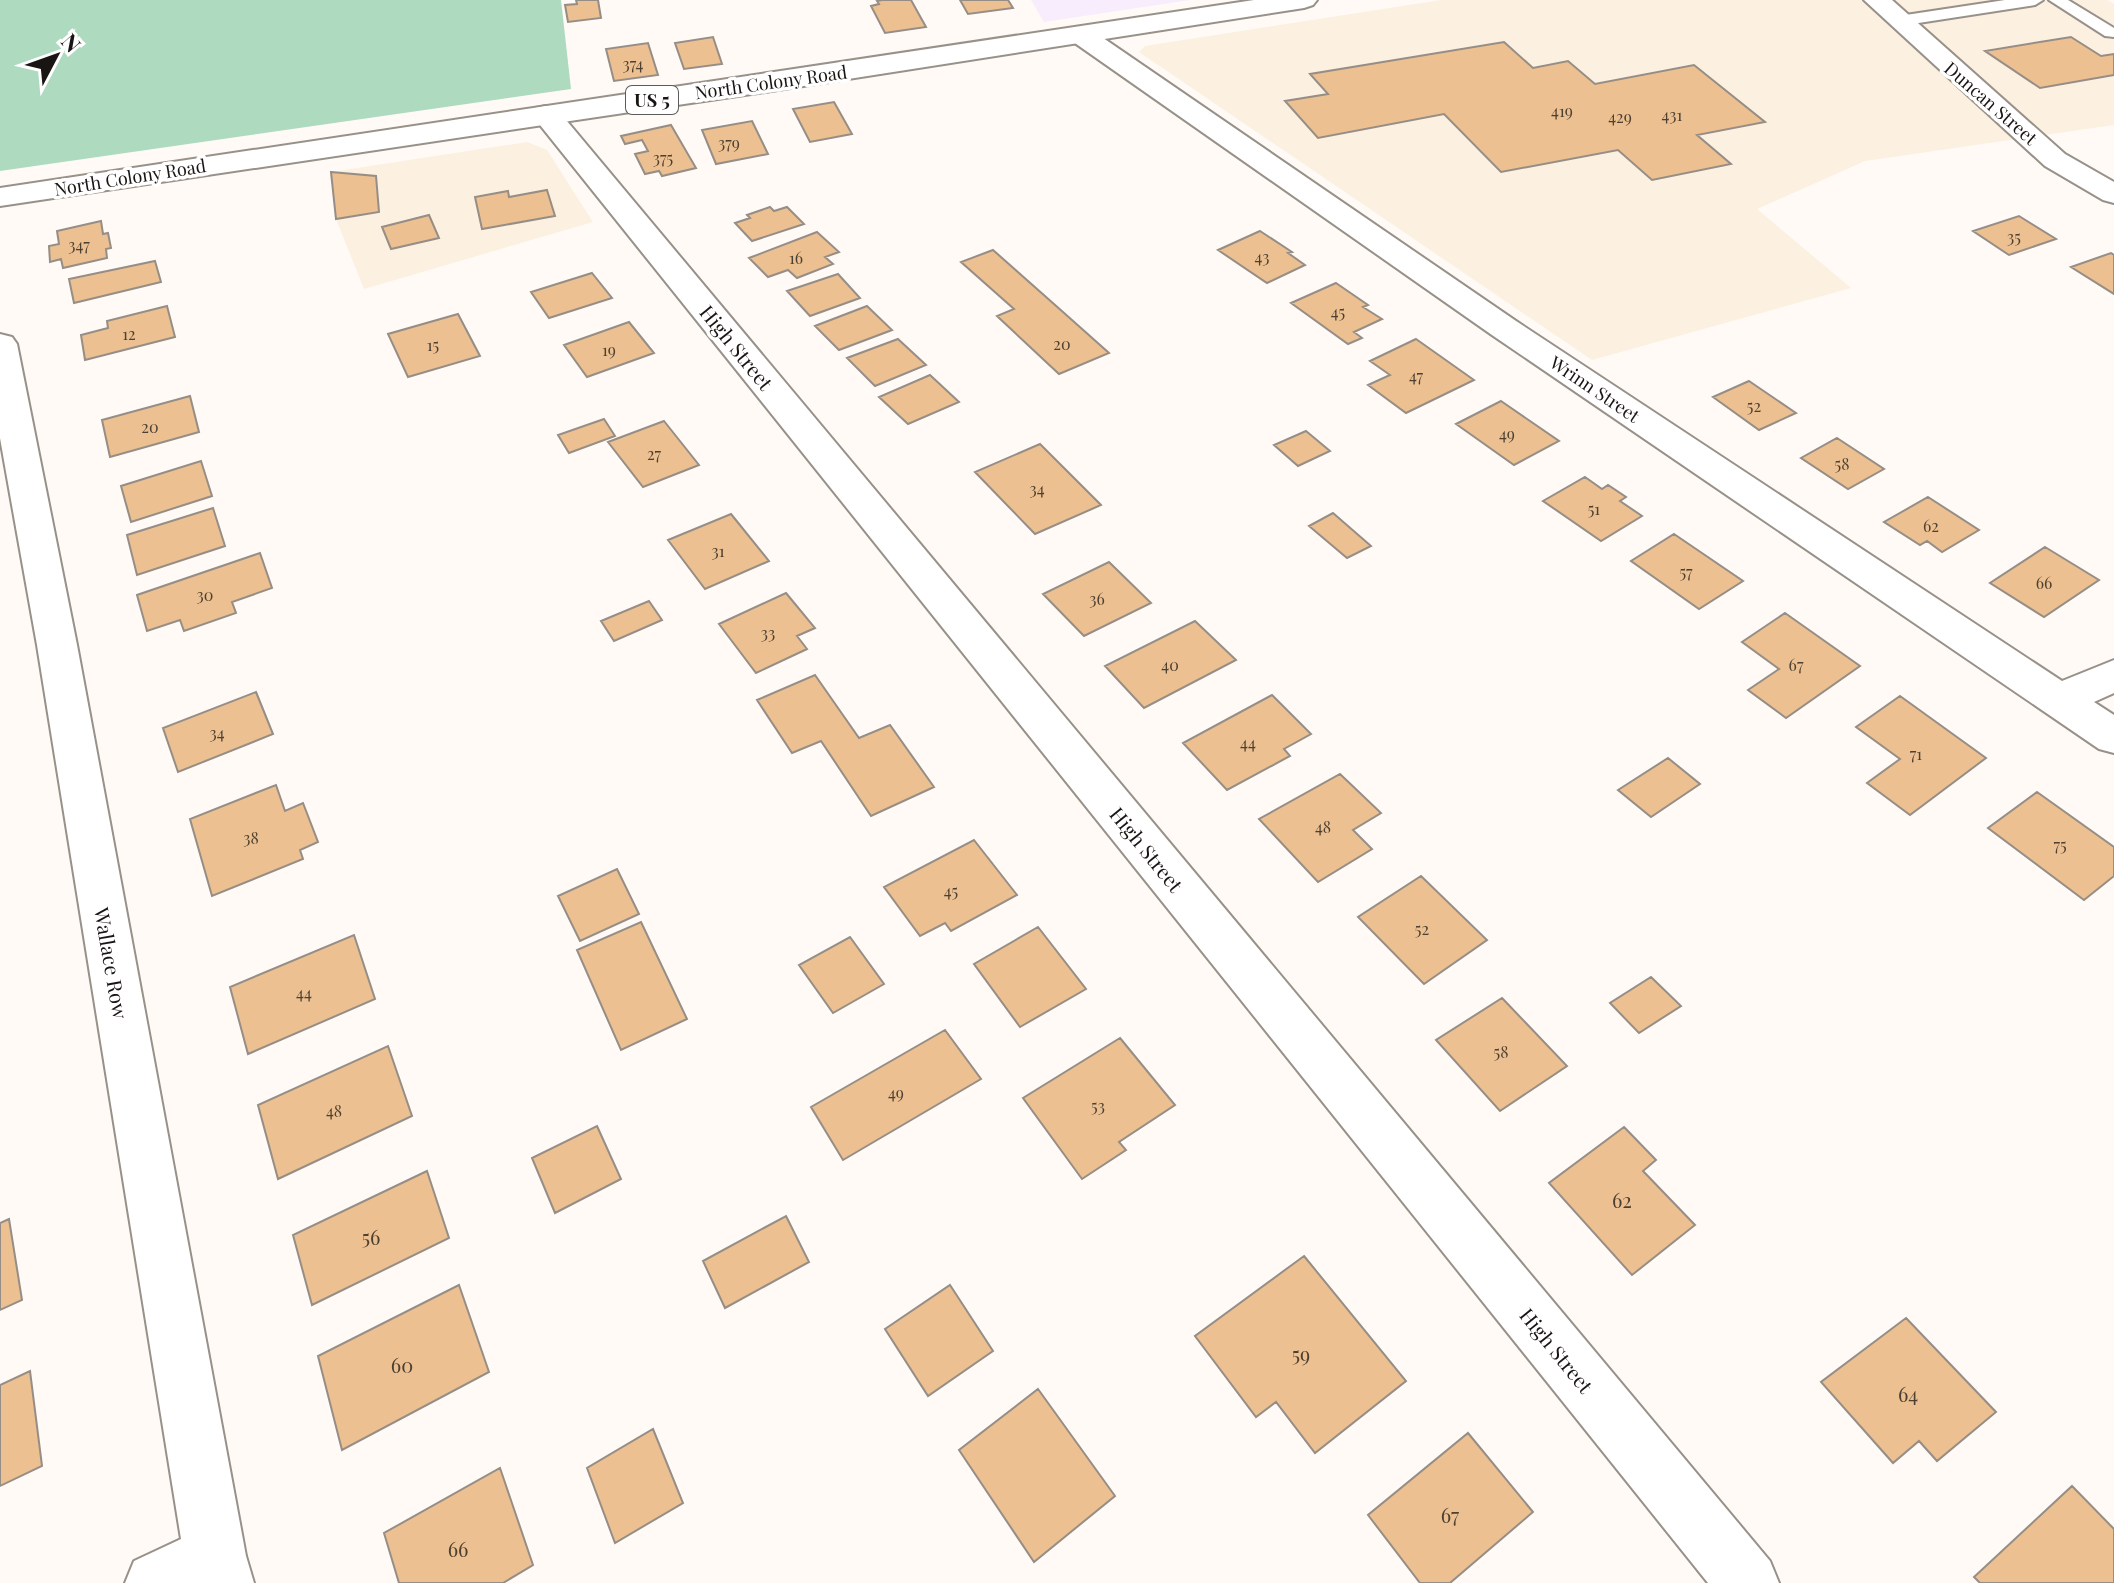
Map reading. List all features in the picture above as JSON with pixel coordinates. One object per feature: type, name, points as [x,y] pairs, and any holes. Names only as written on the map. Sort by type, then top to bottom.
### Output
[{"type":"street","name":"North Colony Road","points":[[0,197],[1304,0]]},
{"type":"street","name":"Duncan Street","points":[[1877,0],[2055,160],[2114,194]]},
{"type":"street","name":"Wrinn Street","points":[[1081,35],[1504,328],[2114,737]]},
{"type":"street","name":"High Street","points":[[546,114],[1748,1583]]},
{"type":"street","name":"Wallace Row","points":[[0,344],[60,661],[219,1569]]},
{"type":"street","points":[[2059,700],[2114,675]]},
{"type":"street","points":[[156,1583],[219,1569]]},
{"type":"lane","points":[[1899,21],[2035,0]]},
{"type":"lane","points":[[2057,0],[2111,33]]},
{"type":"shaded area","points":[[1031,0],[1190,0],[1044,22]]},
{"type":"shaded area","points":[[1441,0],[2107,0],[2114,4],[2114,125],[1865,161],[1757,209],[1851,288],[1592,360],[1139,52],[1145,46]]},
{"type":"shaded area","points":[[527,142],[547,150],[593,222],[364,289],[336,219],[331,172]]},
{"type":"green space","points":[[0,0],[561,0],[571,89],[0,171]]},
{"type":"building","points":[[576,0],[598,0],[601,18],[568,22],[565,5],[577,4]]},
{"type":"building","points":[[882,0],[911,0],[926,27],[885,33],[871,6]]},
{"type":"building","points":[[960,0],[1008,0],[1013,8],[968,14]]},
{"type":"building","points":[[713,37],[722,64],[684,69],[675,43]]},
{"type":"building","points":[[2071,37],[2101,56],[2114,54],[2114,75],[2040,88],[1985,51]]},
{"type":"building","points":[[1504,42],[1533,68],[1568,61],[1595,84],[1694,65],[1765,122],[1697,135],[1731,164],[1652,180],[1618,150],[1501,172],[1444,114],[1318,138],[1285,101],[1328,94],[1310,74]]},
{"type":"building","points":[[648,43],[658,75],[614,81],[606,49]]},
{"type":"building","points":[[834,102],[852,134],[810,142],[793,109]]},
{"type":"building","points":[[752,121],[768,154],[716,164],[702,130]]},
{"type":"building","points":[[671,125],[696,168],[662,176],[659,171],[645,174],[635,154],[648,151],[642,140],[625,144],[621,136]]},
{"type":"building","points":[[331,172],[376,176],[379,212],[336,219]]},
{"type":"building","points":[[547,190],[555,216],[482,229],[475,197],[508,191],[509,197]]},
{"type":"building","points":[[770,207],[774,211],[787,207],[804,224],[752,241],[735,223],[750,218],[747,215]]},
{"type":"building","points":[[429,215],[439,238],[391,249],[382,227]]},
{"type":"building","points":[[2019,216],[2056,239],[2009,255],[1973,231]]},
{"type":"building","points":[[101,221],[103,234],[108,233],[111,248],[106,249],[107,258],[63,268],[61,259],[50,262],[49,246],[59,244],[57,231]]},
{"type":"building","points":[[1260,231],[1292,252],[1288,253],[1305,265],[1267,283],[1218,250]]},
{"type":"building","points":[[817,232],[839,252],[825,257],[833,264],[797,278],[788,270],[768,277],[749,258]]},
{"type":"building","points":[[993,250],[1109,353],[1059,374],[997,316],[1014,309],[961,262]]},
{"type":"building","points":[[2111,253],[2114,255],[2114,294],[2071,267]]},
{"type":"building","points":[[155,261],[161,282],[74,303],[69,279]]},
{"type":"building","points":[[592,273],[612,298],[549,318],[531,292]]},
{"type":"building","points":[[838,274],[860,298],[810,316],[787,291]]},
{"type":"building","points":[[1336,283],[1382,319],[1354,332],[1362,338],[1348,344],[1291,303]]},
{"type":"building","points":[[167,306],[175,337],[85,360],[81,335],[108,328],[107,321]]},
{"type":"building","points":[[867,306],[892,330],[839,350],[815,326]]},
{"type":"building","points":[[458,314],[480,356],[408,377],[388,334]]},
{"type":"building","points":[[629,322],[654,353],[587,377],[564,345]]},
{"type":"building","points":[[898,339],[926,365],[875,386],[847,358]]},
{"type":"building","points":[[1416,339],[1474,380],[1406,413],[1368,385],[1390,375],[1370,361]]},
{"type":"building","points":[[930,375],[959,402],[908,424],[879,397]]},
{"type":"building","points":[[1749,381],[1796,413],[1759,430],[1713,397]]},
{"type":"building","points":[[190,396],[199,432],[110,457],[102,420]]},
{"type":"building","points":[[1501,401],[1559,441],[1514,465],[1456,424]]},
{"type":"building","points":[[604,419],[615,436],[569,453],[558,435]]},
{"type":"building","points":[[664,421],[699,465],[643,487],[608,442]]},
{"type":"building","points":[[1306,431],[1330,451],[1298,466],[1274,445]]},
{"type":"building","points":[[1837,438],[1884,469],[1848,489],[1801,458]]},
{"type":"building","points":[[1040,444],[1101,505],[1035,534],[975,472]]},
{"type":"building","points":[[201,461],[212,496],[131,522],[121,486]]},
{"type":"building","points":[[1585,477],[1602,489],[1608,485],[1626,497],[1620,501],[1642,516],[1601,541],[1543,501]]},
{"type":"building","points":[[1928,497],[1979,530],[1942,552],[1927,541],[1920,545],[1884,522]]},
{"type":"building","points":[[213,508],[225,546],[137,575],[127,535]]},
{"type":"building","points":[[1333,513],[1371,546],[1347,558],[1309,526]]},
{"type":"building","points":[[731,514],[769,561],[705,589],[668,540]]},
{"type":"building","points":[[1674,534],[1743,581],[1699,609],[1631,561]]},
{"type":"building","points":[[2045,547],[2099,580],[2044,617],[1990,583]]},
{"type":"building","points":[[260,553],[272,588],[232,602],[236,613],[184,631],[180,620],[147,631],[137,595]]},
{"type":"building","points":[[1109,562],[1151,603],[1084,636],[1043,594]]},
{"type":"building","points":[[786,593],[815,628],[797,636],[807,649],[756,673],[719,624]]},
{"type":"building","points":[[649,601],[662,620],[614,641],[601,621]]},
{"type":"building","points":[[1785,613],[1860,666],[1786,718],[1748,690],[1779,669],[1742,642]]},
{"type":"building","points":[[1195,621],[1236,660],[1144,708],[1105,666]]},
{"type":"building","points":[[815,675],[859,738],[890,725],[934,787],[871,816],[821,741],[792,753],[757,700]]},
{"type":"building","points":[[256,692],[273,734],[178,772],[163,728]]},
{"type":"building","points":[[1272,695],[1311,734],[1284,749],[1290,756],[1227,790],[1183,743]]},
{"type":"building","points":[[1900,696],[1986,758],[1910,815],[1867,783],[1900,759],[1856,727]]},
{"type":"building","points":[[1668,758],[1700,784],[1651,817],[1618,790]]},
{"type":"building","points":[[1340,774],[1381,813],[1353,830],[1372,849],[1318,882],[1259,819]]},
{"type":"building","points":[[276,785],[285,811],[303,803],[318,842],[300,850],[303,859],[212,896],[190,819]]},
{"type":"building","points":[[2037,792],[2114,847],[2114,876],[2084,900],[1988,828]]},
{"type":"building","points":[[974,840],[1017,895],[951,931],[945,923],[920,936],[884,887]]},
{"type":"building","points":[[617,869],[639,914],[580,941],[558,896]]},
{"type":"building","points":[[1421,876],[1487,940],[1424,984],[1358,917]]},
{"type":"building","points":[[641,922],[687,1019],[621,1050],[577,950]]},
{"type":"building","points":[[1038,927],[1086,989],[1020,1027],[974,964]]},
{"type":"building","points":[[354,935],[375,999],[248,1054],[230,987]]},
{"type":"building","points":[[850,937],[884,984],[833,1013],[799,965]]},
{"type":"building","points":[[1651,977],[1681,1006],[1639,1033],[1610,1003]]},
{"type":"building","points":[[1502,998],[1567,1066],[1500,1111],[1436,1040]]},
{"type":"building","points":[[945,1030],[981,1079],[843,1160],[811,1107]]},
{"type":"building","points":[[1120,1038],[1175,1105],[1119,1142],[1126,1150],[1082,1179],[1023,1098]]},
{"type":"building","points":[[388,1046],[412,1116],[278,1179],[258,1105]]},
{"type":"building","points":[[597,1126],[621,1179],[555,1213],[532,1158]]},
{"type":"building","points":[[1624,1127],[1656,1160],[1643,1171],[1695,1225],[1632,1275],[1549,1183]]},
{"type":"building","points":[[427,1171],[449,1238],[312,1305],[293,1235]]},
{"type":"building","points":[[786,1216],[809,1262],[725,1308],[703,1261]]},
{"type":"building","points":[[9,1219],[22,1300],[0,1310],[0,1223]]},
{"type":"building","points":[[1304,1256],[1406,1381],[1315,1453],[1276,1402],[1256,1417],[1195,1336]]},
{"type":"building","points":[[459,1285],[489,1372],[342,1450],[318,1356]]},
{"type":"building","points":[[950,1285],[993,1351],[928,1396],[885,1329]]},
{"type":"building","points":[[1906,1318],[1996,1412],[1937,1461],[1919,1441],[1893,1463],[1821,1382]]},
{"type":"building","points":[[30,1371],[42,1466],[0,1486],[0,1385]]},
{"type":"building","points":[[1038,1389],[1115,1496],[1034,1562],[959,1450]]},
{"type":"building","points":[[653,1429],[683,1503],[615,1543],[587,1468]]},
{"type":"building","points":[[1468,1433],[1533,1512],[1450,1583],[1420,1583],[1368,1515]]},
{"type":"building","points":[[500,1468],[533,1565],[503,1583],[399,1583],[384,1533]]},
{"type":"building","points":[[2072,1486],[2114,1529],[2114,1583],[1980,1583],[1974,1577]]}]
